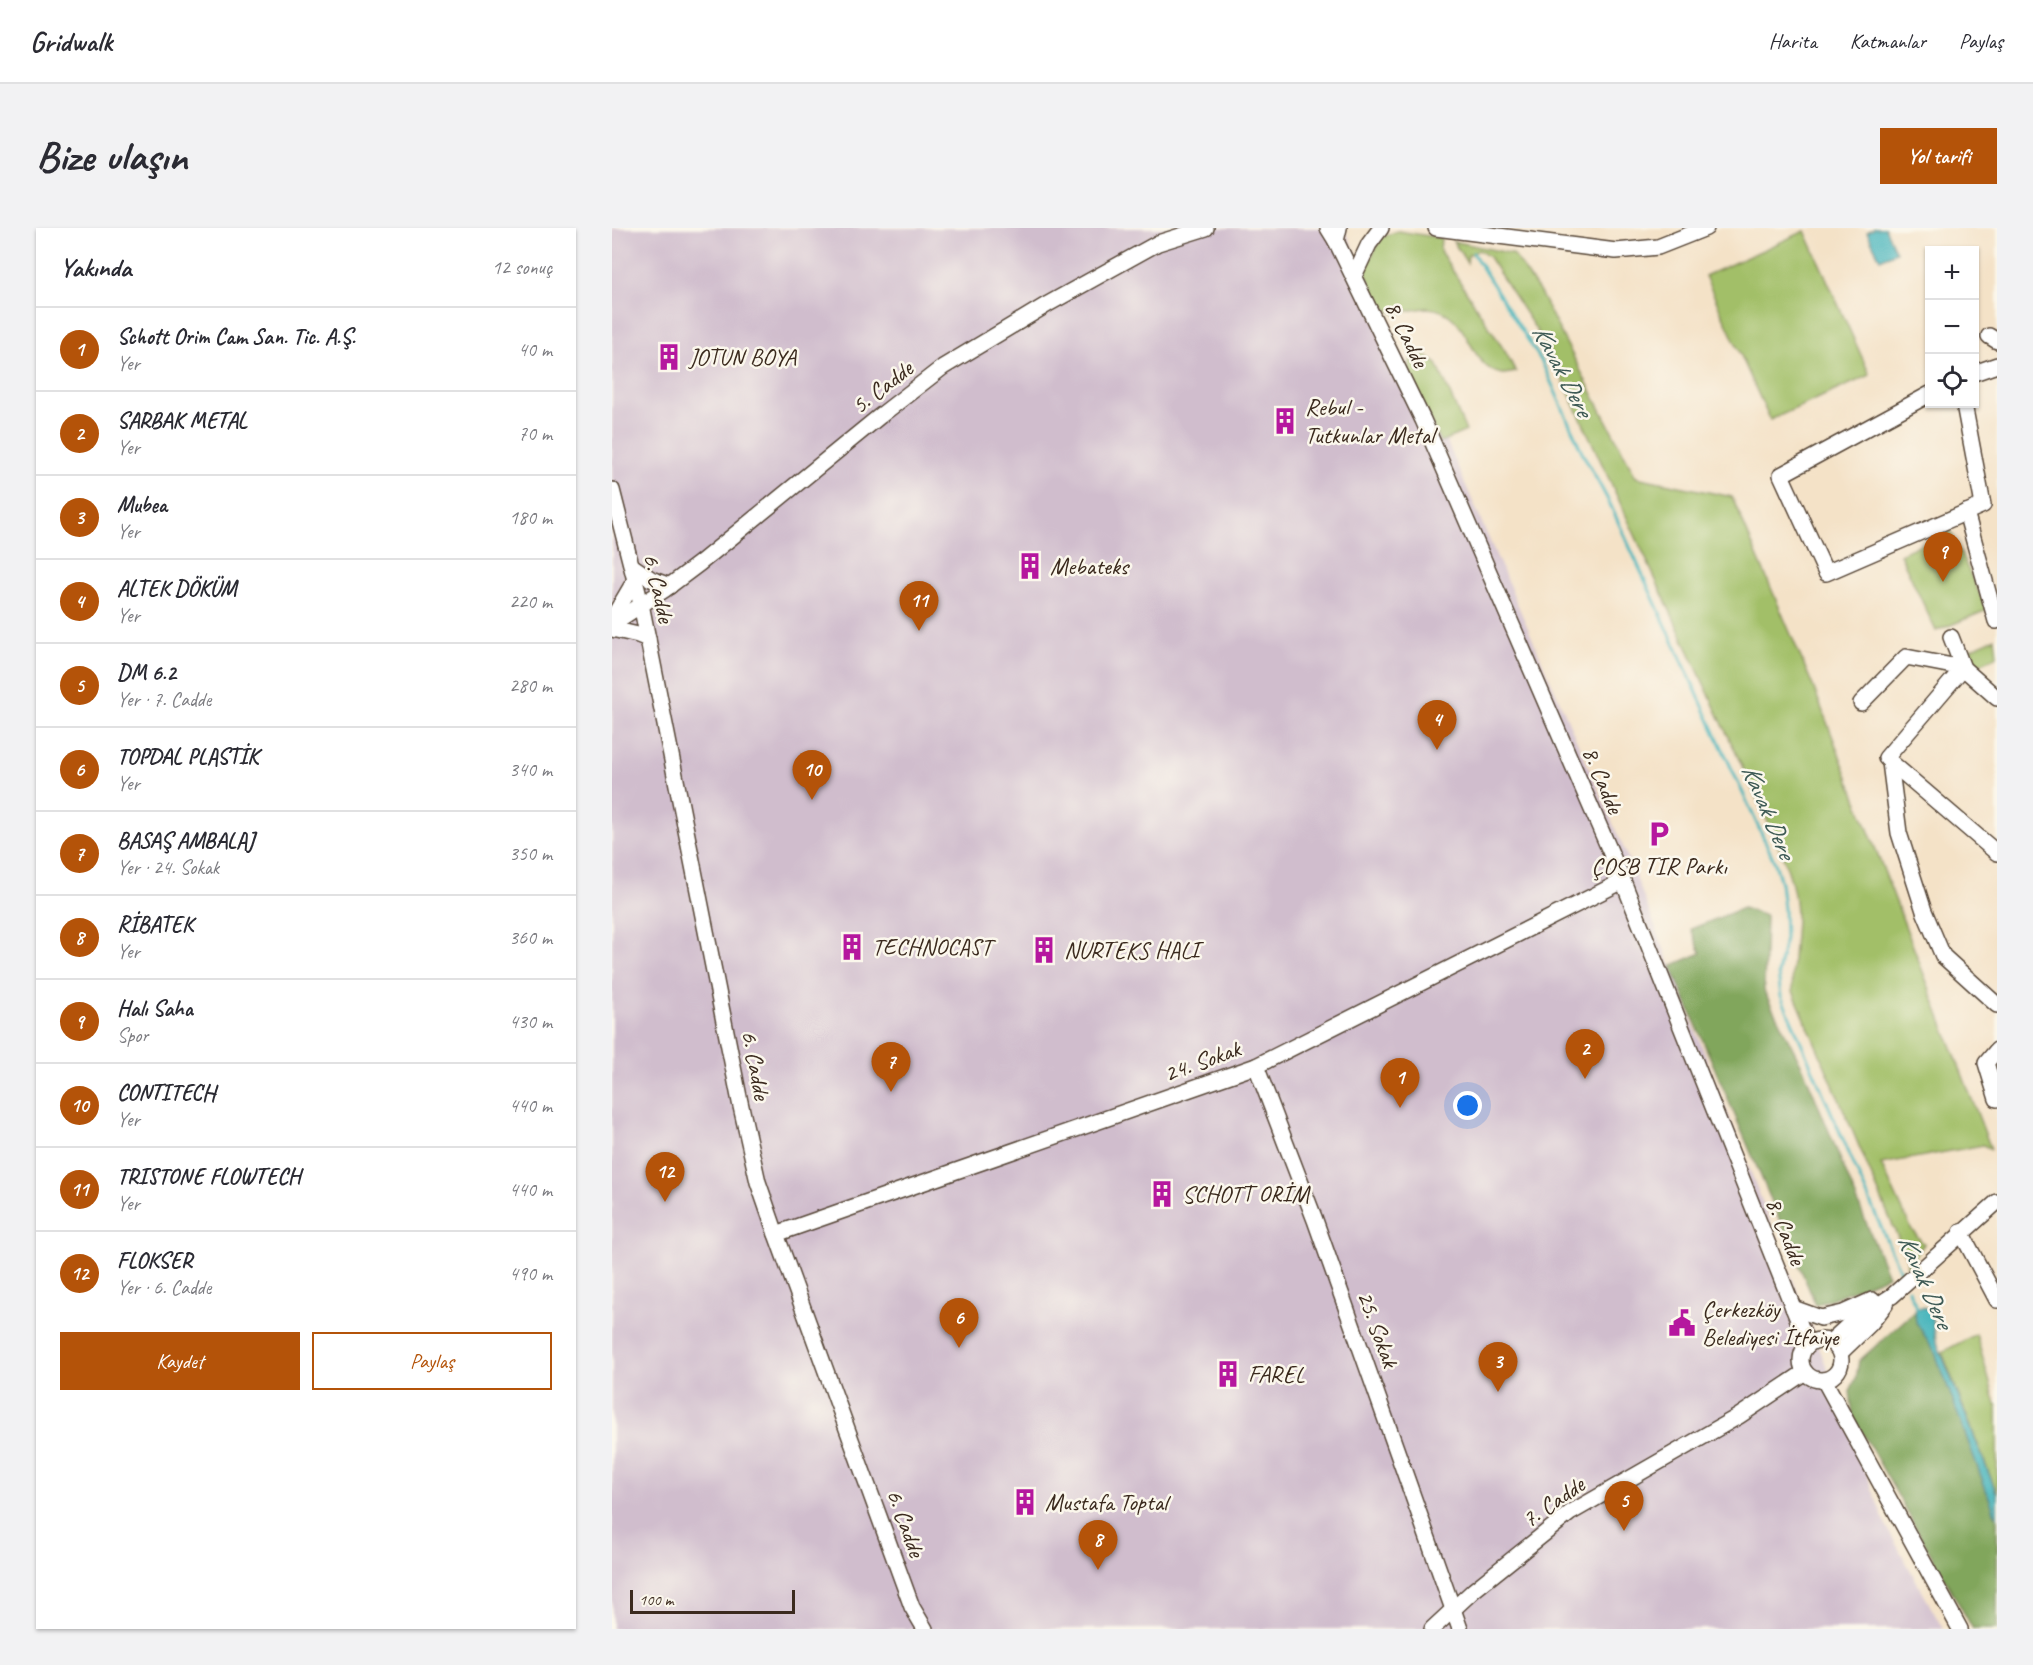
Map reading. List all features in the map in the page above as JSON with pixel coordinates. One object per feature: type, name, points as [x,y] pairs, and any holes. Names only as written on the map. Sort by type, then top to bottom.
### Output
[{"type":"street","name":"5. Cadde","points":[[612,624],[670,586],[942,367],[1158,243],[1206,228]]},
{"type":"street","points":[[1354,276],[1369,244],[1381,228]]},
{"type":"street","points":[[1436,228],[1616,251],[1658,247],[1706,228]]},
{"type":"street","name":"8. Cadde","points":[[1335,232],[1423,420],[1623,881],[1808,1345]]},
{"type":"street","points":[[1979,371],[1997,365]]},
{"type":"street","points":[[1925,396],[1781,475],[1826,573],[1983,505],[1965,408]]},
{"type":"street","name":"6. Cadde","points":[[612,490],[642,604],[740,1102],[758,1182],[912,1607],[925,1629]]},
{"type":"street","points":[[1966,512],[1995,621],[1997,620]]},
{"type":"street","points":[[612,619],[634,573],[670,586]]},
{"type":"street","points":[[612,629],[638,634],[648,639]]},
{"type":"street","points":[[1952,637],[1963,668]]},
{"type":"street","points":[[1861,703],[1906,657],[1963,668],[1995,691]]},
{"type":"street","points":[[1963,668],[1886,759],[1997,853]]},
{"type":"street","points":[[1890,762],[1899,833],[1924,911],[1943,956],[1997,1005]]},
{"type":"street","name":"24. Sokak","points":[[776,1234],[1256,1066],[1623,881]]},
{"type":"street","points":[[1997,1050],[1986,1063],[1997,1099]]},
{"type":"street","name":"25. Sokak","points":[[1256,1066],[1315,1220],[1460,1629]]},
{"type":"street","points":[[1835,1347],[1820,1340],[1808,1345],[1803,1350],[1801,1360],[1805,1372],[1814,1379],[1824,1380],[1834,1376],[1839,1368],[1835,1347],[1853,1321],[1892,1296],[1996,1203]]},
{"type":"street","points":[[1961,1232],[1997,1300]]},
{"type":"street","points":[[1793,1308],[1821,1318],[1843,1313],[1875,1298],[1892,1296]]},
{"type":"street","name":"7. Cadde","points":[[1432,1629],[1454,1608],[1570,1513],[1739,1416],[1805,1372]]},
{"type":"street","points":[[1824,1380],[1960,1629]]},
{"type":"shaded area","points":[[612,228],[1344,228],[1381,306],[1440,442],[1446,440],[1634,872],[1850,1427],[1885,1524],[1943,1629],[612,1629]]},
{"type":"green space","points":[[1398,231],[1441,238],[1440,251],[1516,372],[1502,374],[1490,369],[1481,361],[1461,328],[1442,311],[1424,308],[1395,314],[1381,306],[1366,274],[1366,267],[1382,237]]},
{"type":"green space","points":[[1805,231],[1870,375],[1770,420],[1705,276]]},
{"type":"green space","points":[[1453,241],[1513,254],[1539,291],[1636,477],[1732,497],[1813,686],[1991,1149],[1983,1145],[1881,1164],[1912,1230],[1924,1244],[1907,1268],[1907,1259],[1793,991],[1796,905],[1789,874],[1774,835],[1546,345],[1489,257],[1479,250],[1468,255],[1467,263]]},
{"type":"green space","points":[[1415,355],[1427,357],[1437,364],[1466,431],[1440,442],[1409,372],[1410,361]]},
{"type":"green space","points":[[1950,530],[1987,610],[1936,631],[1900,554]]},
{"type":"green space","points":[[1995,638],[1997,656],[1973,667],[1966,651]]},
{"type":"green space","points":[[1743,908],[1766,916],[1764,991],[1804,1070],[1888,1276],[1816,1305],[1671,966],[1701,953],[1691,929]]},
{"type":"green space","points":[[1915,1311],[1916,1322],[1934,1350],[1997,1519],[1997,1629],[1973,1629],[1853,1416],[1850,1391],[1856,1378],[1859,1361]]},
{"type":"green space","points":[[1976,1334],[1997,1408],[1997,1494],[1942,1352]]},
{"type":"water","points":[[1875,228],[1885,228],[1896,252],[1880,259],[1867,232]]},
{"type":"water","points":[[1921,1307],[1930,1309],[1936,1340],[1997,1494],[1997,1519],[1934,1350],[1916,1322],[1915,1311]]},
{"type":"waterway","name":"Kavak Dere","points":[[1473,253],[1542,362],[1775,863],[1781,883],[1784,909],[1785,938],[1778,974],[1781,996],[1903,1278]]},
{"type":"waterway","name":"Kavak Dere","points":[[1908,1289],[1918,1310]]},
{"type":"place","name":"JOTUN BOYA","points":[[669,357]]},
{"type":"place","name":"Rebul - Tutkunlar Metal","points":[[1285,421]]},
{"type":"place","name":"Mebateks","points":[[1030,566]]},
{"type":"place","name":"Halı Saha","points":[[1943,582]]},
{"type":"place","name":"TRISTONE FLOWTECH","points":[[919,631]]},
{"type":"place","name":"ALTEK DÖKÜM","points":[[1437,750]]},
{"type":"place","name":"CONTITECH","points":[[812,800]]},
{"type":"place","name":"ÇOSB TIR Parkı","points":[[1659,834]]},
{"type":"place","name":"TECHNOCAST","points":[[852,947]]},
{"type":"place","name":"NURTEKS HALI","points":[[1044,950]]},
{"type":"place","name":"SARBAK METAL","points":[[1585,1079]]},
{"type":"place","name":"BASAŞ AMBALAJ","points":[[891,1092]]},
{"type":"place","name":"Schott Orim Cam San. Tic. A.Ş.","points":[[1400,1108]]},
{"type":"place","name":"SCHOTT ORİM","points":[[1162,1194]]},
{"type":"place","name":"FLOKSER","points":[[665,1202]]},
{"type":"place","name":"Çerkezköy Belediyesi İtfaiye","points":[[1682,1323]]},
{"type":"place","name":"TOPDAL PLASTİK","points":[[959,1348]]},
{"type":"place","name":"FAREL","points":[[1228,1374]]},
{"type":"place","name":"Mubea","points":[[1498,1392]]},
{"type":"place","name":"Mustafa Toptal","points":[[1025,1502]]},
{"type":"place","name":"DM 6.2","points":[[1624,1531]]},
{"type":"place","name":"RİBATEK","points":[[1098,1570]]}]
